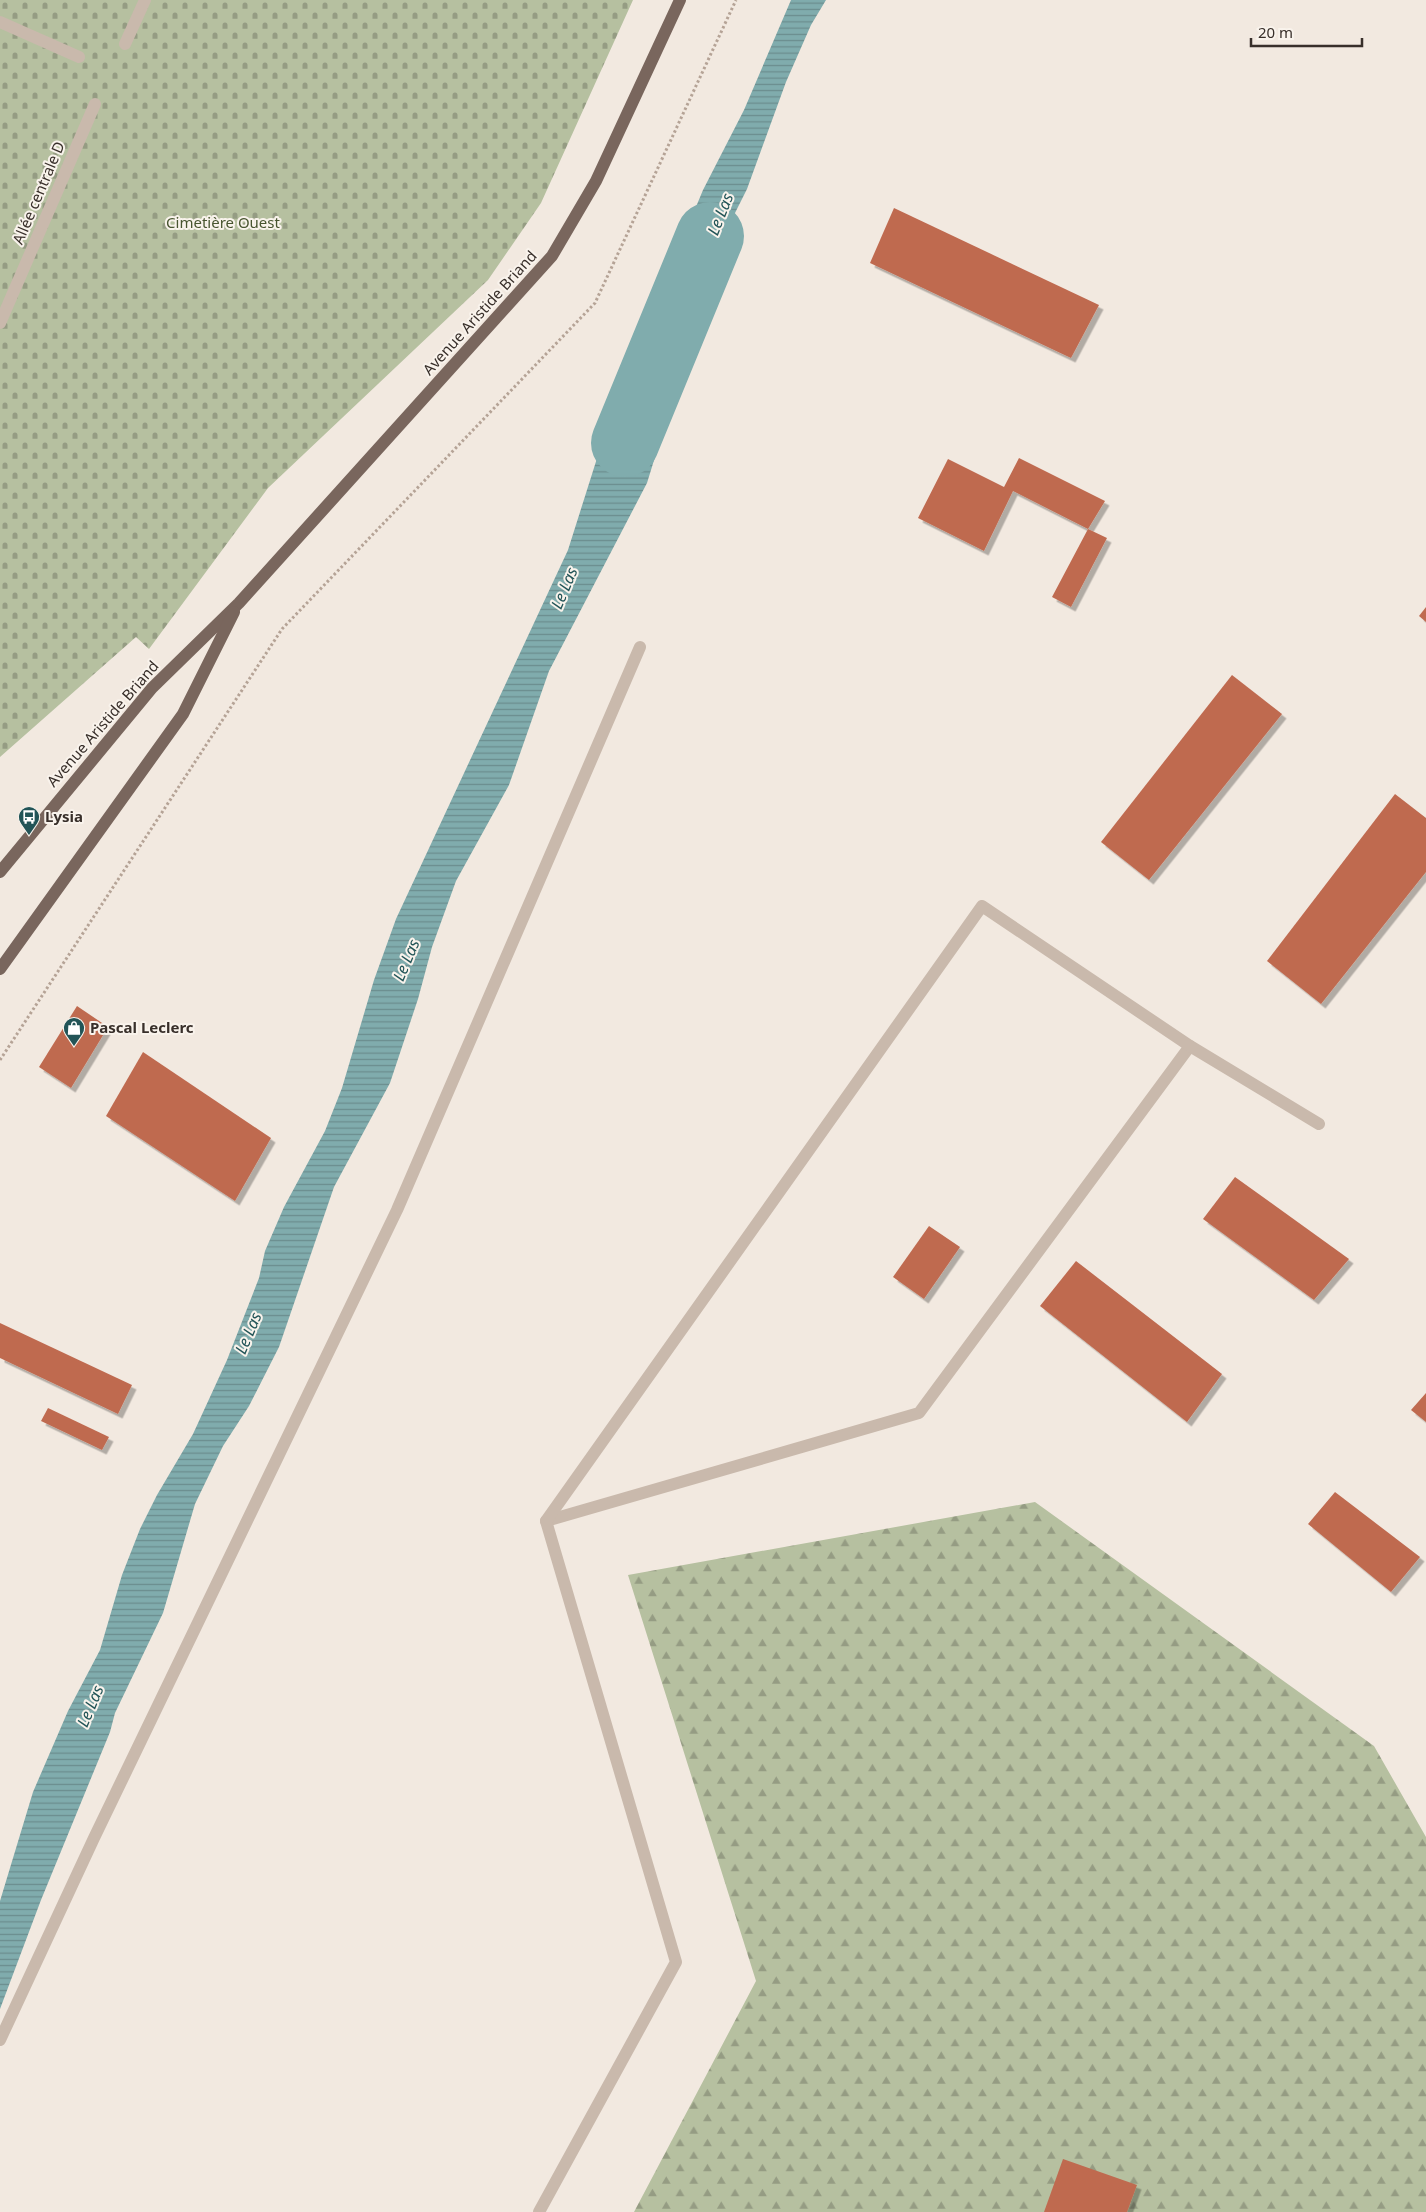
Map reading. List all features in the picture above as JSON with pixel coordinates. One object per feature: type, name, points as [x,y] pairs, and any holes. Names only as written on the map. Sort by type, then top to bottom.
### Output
[{"type":"main road","name":"Avenue Aristide Briand","points":[[0,872],[152,688],[239,603],[552,256],[596,181],[680,0]]},
{"type":"main road","name":"Avenue Aristide Briand","points":[[0,969],[183,714],[239,603]]},
{"type":"lane","points":[[125,44],[145,0]]},
{"type":"lane","points":[[0,22],[79,57]]},
{"type":"lane","name":"Allée centrale D","points":[[0,324],[95,104]]},
{"type":"lane","points":[[0,2040],[94,1838],[397,1210],[640,646]]},
{"type":"lane","points":[[546,1521],[982,906],[1190,1046],[1319,1124]]},
{"type":"lane","points":[[546,1521],[919,1413],[1190,1046]]},
{"type":"lane","points":[[539,2212],[676,1962],[546,1521]]},
{"type":"path","points":[[0,1060],[282,628],[595,303],[736,0]]},
{"type":"green space","name":"Cimetière Ouest","points":[[0,0],[633,0],[541,203],[488,280],[268,488],[149,649],[136,637],[0,757]]},
{"type":"green space","points":[[1035,1502],[1374,1746],[1426,1837],[1426,2212],[634,2212],[756,1981],[628,1575]]},
{"type":"water","points":[[791,0],[826,0],[811,25],[786,82],[747,189],[719,245],[688,328],[651,315],[703,190],[744,110]]},
{"type":"water","points":[[640,350],[683,366],[647,483],[549,671],[509,785],[456,881],[432,947],[418,999],[390,1083],[334,1187],[279,1347],[249,1406],[223,1446],[195,1504],[163,1613],[115,1713],[110,1732],[41,1900],[0,2009],[0,1901],[33,1792],[68,1711],[100,1650],[122,1575],[140,1529],[157,1495],[193,1434],[227,1360],[259,1278],[265,1251],[284,1207],[325,1131],[342,1088],[374,980],[396,919],[568,550],[599,452]]},
{"type":"building","points":[[894,208],[1099,305],[1071,358],[870,263]]},
{"type":"building","points":[[1019,458],[1105,501],[1088,529],[1013,491],[984,551],[918,518],[948,459],[1004,487]]},
{"type":"building","points":[[1088,529],[1107,538],[1071,607],[1052,597]]},
{"type":"building","points":[[1426,607],[1426,622],[1419,616]]},
{"type":"building","points":[[1232,675],[1282,714],[1149,880],[1101,842]]},
{"type":"building","points":[[1395,794],[1426,818],[1426,872],[1321,1004],[1267,961]]},
{"type":"building","name":"Pascal Leclerc","points":[[77,1006],[108,1027],[71,1088],[39,1067]]},
{"type":"building","points":[[143,1052],[271,1138],[235,1201],[106,1116]]},
{"type":"building","points":[[1235,1177],[1349,1259],[1314,1300],[1203,1219]]},
{"type":"building","points":[[929,1226],[960,1247],[924,1299],[893,1277]]},
{"type":"building","points":[[1076,1261],[1222,1374],[1187,1422],[1040,1306]]},
{"type":"building","points":[[0,1323],[132,1385],[118,1414],[0,1358]]},
{"type":"building","points":[[1426,1393],[1426,1422],[1411,1410]]},
{"type":"building","points":[[48,1408],[109,1437],[102,1450],[41,1421]]},
{"type":"building","points":[[1335,1492],[1420,1557],[1391,1592],[1308,1524]]},
{"type":"building","points":[[1063,2159],[1137,2185],[1127,2212],[1044,2212]]},
{"type":"waterway","name":"Le Las","points":[[625,443],[710,236]]},
{"type":"place","name":"Lysia","points":[[29,836]]},
{"type":"place","name":"Pascal Leclerc","points":[[74,1047]]}]
